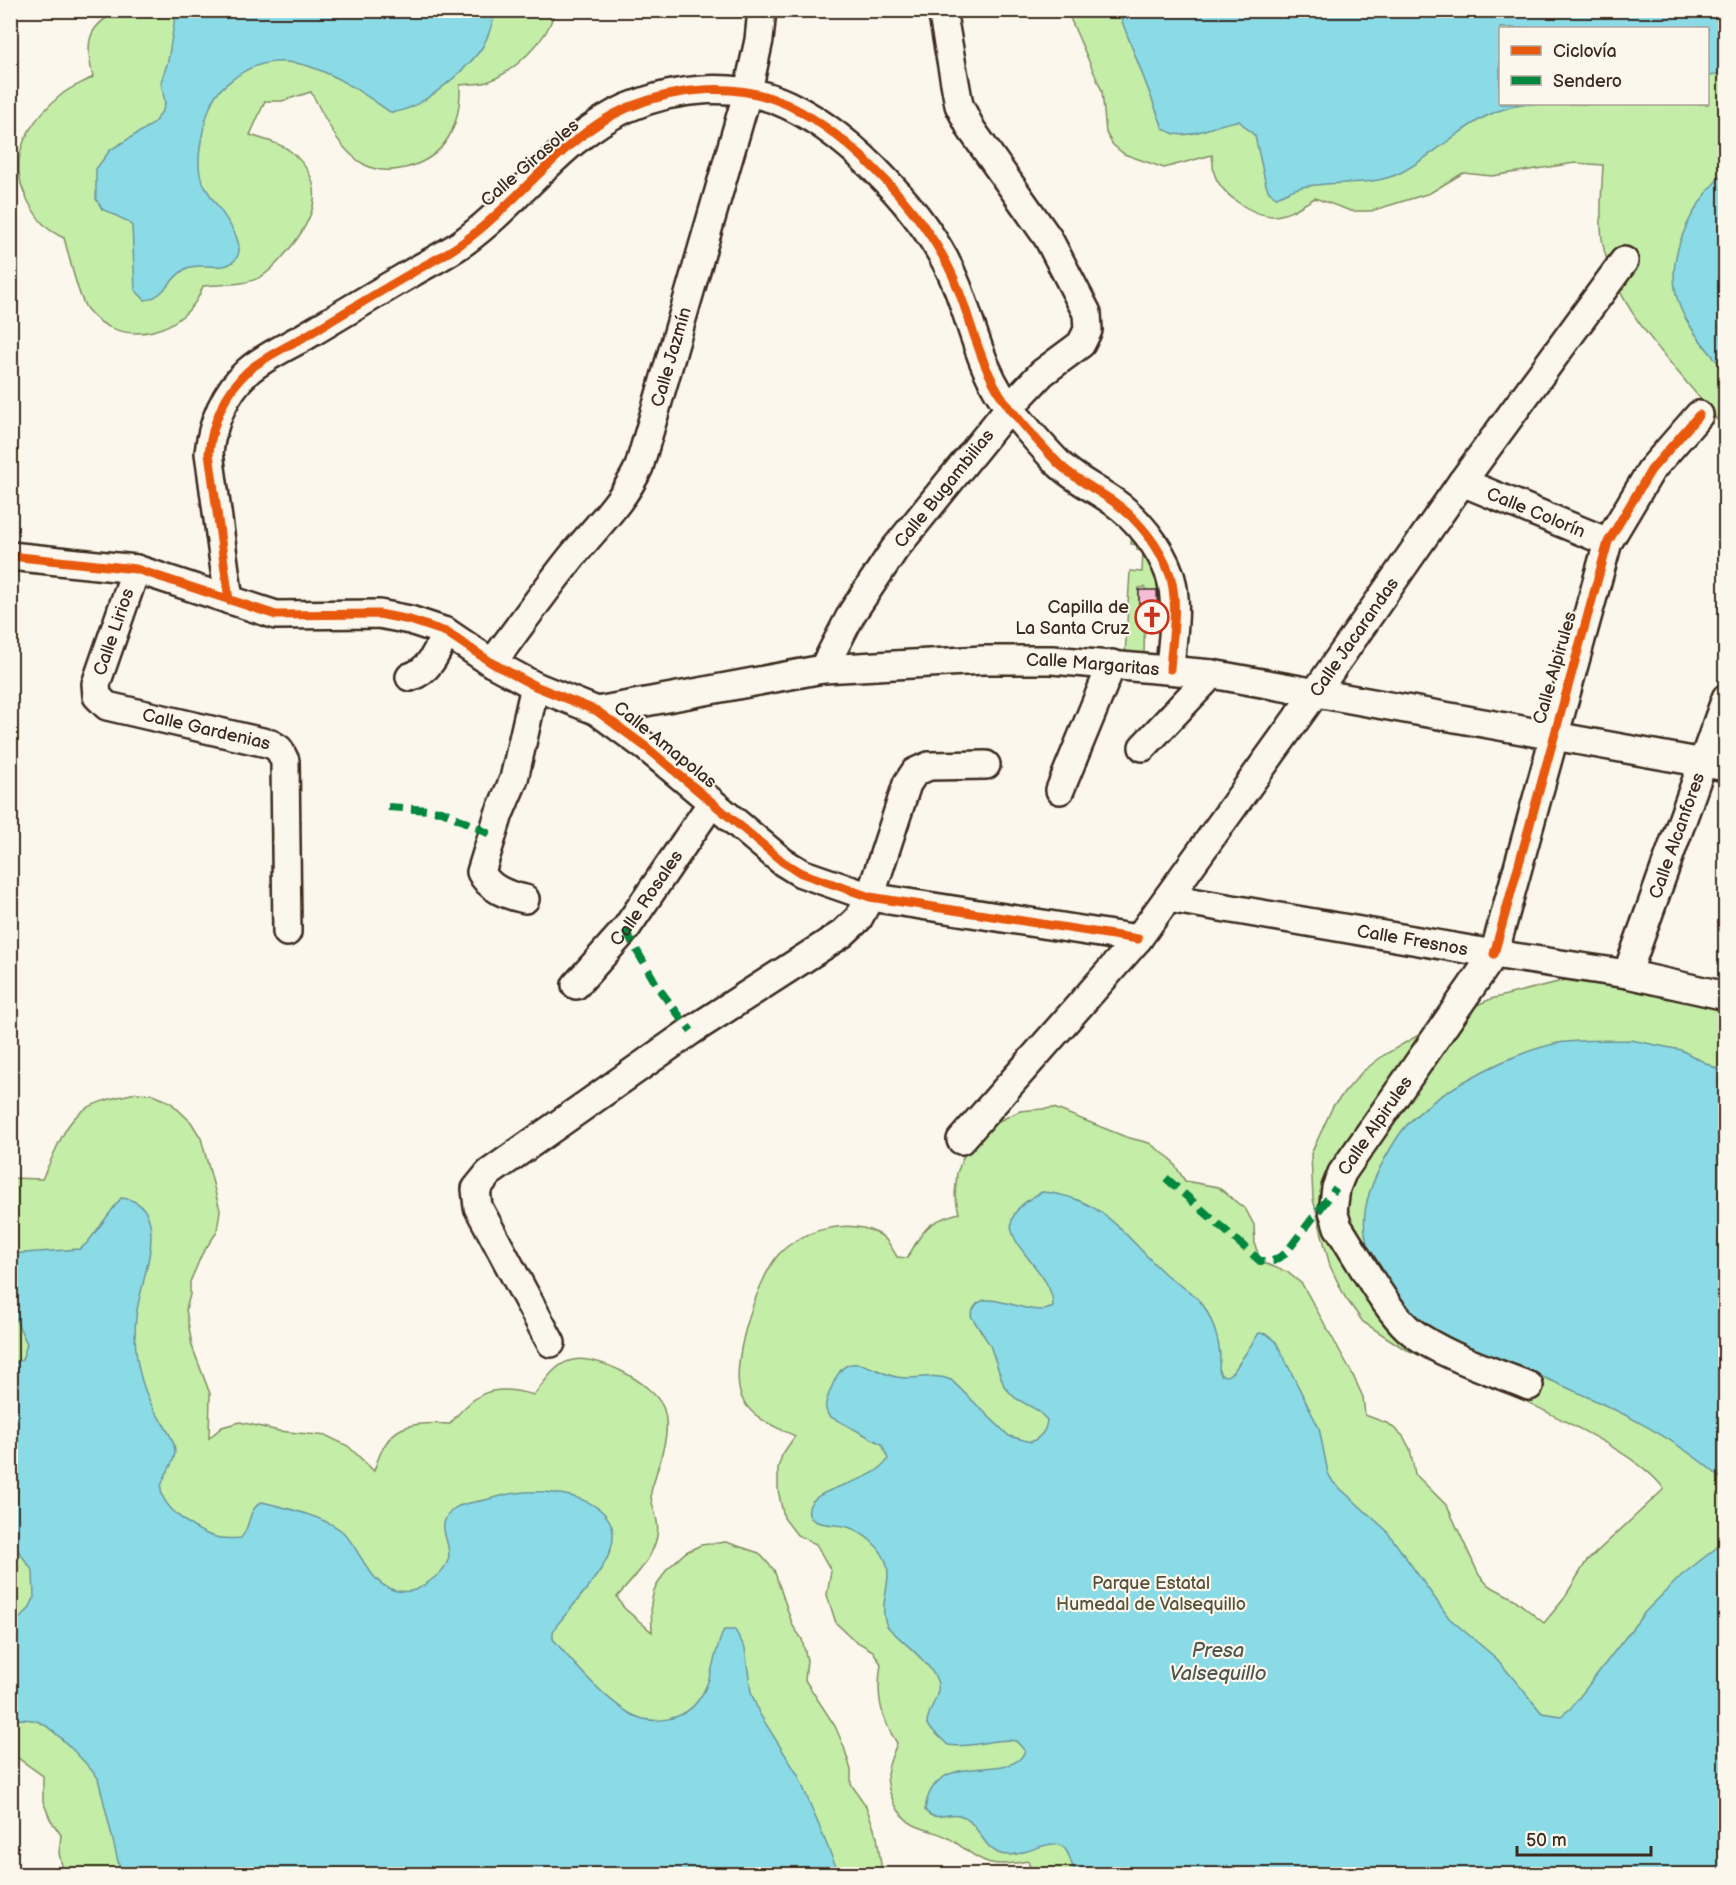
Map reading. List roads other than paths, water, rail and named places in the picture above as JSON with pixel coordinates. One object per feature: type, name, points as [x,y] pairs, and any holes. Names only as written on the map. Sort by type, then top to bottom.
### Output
[{"type":"street","name":"Calle Jazmín","points":[[492,663],[625,492],[639,467],[748,91],[759,40],[762,10]]},
{"type":"street","name":"Calle Bugambilias","points":[[824,669],[852,613],[894,550],[1009,408],[1042,373],[1081,344],[1088,330],[1087,313],[1048,238],[971,129],[959,105],[942,10]]},
{"type":"street","name":"Calle Girasoles","points":[[229,600],[209,453],[211,433],[221,408],[250,369],[465,241],[582,136],[624,109],[667,95],[710,89],[748,91],[787,104],[829,129],[864,160],[908,205],[939,247],[957,287],[974,340],[1009,408],[1061,465],[1137,521],[1157,549],[1170,576],[1174,601],[1170,669]]},
{"type":"street","name":"Calle Jacarandas","points":[[962,1140],[1138,939],[1315,693],[1462,482],[1624,261]]},
{"type":"street","name":"Calle Alpirules","points":[[1529,1386],[1428,1343],[1410,1331],[1396,1315],[1338,1227],[1333,1211],[1336,1188],[1357,1147],[1494,954],[1608,542],[1651,470],[1699,415]]},
{"type":"street","name":"Calle Colorín","points":[[1462,482],[1608,542]]},
{"type":"street","name":"Calle Amapolas","points":[[10,556],[136,569],[276,615],[379,614],[410,620],[446,632],[492,663],[535,686],[597,711],[646,747],[711,804],[783,862],[801,873],[870,897],[1138,939]]},
{"type":"street","name":"Calle Lirios","points":[[97,696],[96,684],[136,569]]},
{"type":"street","points":[[410,677],[419,674],[429,665],[446,632]]},
{"type":"street","name":"Calle Margaritas","points":[[597,711],[824,669],[983,660],[1112,664],[1212,674],[1714,765]]},
{"type":"street","points":[[1060,790],[1112,664]]},
{"type":"street","points":[[1143,747],[1212,674]]},
{"type":"street","points":[[525,899],[506,894],[495,888],[484,879],[481,872],[496,824],[514,779],[535,686]]},
{"type":"street","name":"Calle Gardenias","points":[[97,696],[107,706],[271,744],[279,749],[285,761],[287,932]]},
{"type":"street","name":"Calle Alcanfores","points":[[1627,974],[1714,765],[1725,698]]},
{"type":"street","points":[[551,1343],[478,1207],[476,1189],[489,1173],[691,1030],[842,934],[858,919],[870,897],[907,784],[915,772],[929,766],[986,765]]},
{"type":"street","name":"Calle Rosales","points":[[576,986],[625,930],[711,804]]},
{"type":"street","name":"Calle Fresnos","points":[[1168,898],[1494,954],[1627,974],[1725,996]]},
{"type":"water","points":[[176,10],[494,11],[489,33],[476,56],[441,88],[414,106],[401,111],[390,112],[336,78],[296,63],[276,62],[256,66],[226,84],[214,98],[206,119],[201,140],[199,170],[205,186],[236,237],[239,247],[238,255],[234,261],[222,266],[187,268],[157,295],[145,300],[135,290],[132,226],[127,221],[102,209],[96,199],[96,169],[110,150],[153,124],[163,110],[165,103],[161,82],[168,61]]},
{"type":"water","points":[[1118,11],[1725,11],[1725,71],[1709,77],[1709,27],[1499,27],[1499,105],[1525,105],[1495,112],[1478,120],[1418,163],[1402,172],[1378,180],[1302,187],[1276,197],[1269,192],[1266,185],[1255,136],[1239,121],[1181,135],[1163,128]]},
{"type":"water","points":[[1725,171],[1725,371],[1689,324],[1679,304],[1675,284],[1675,263],[1688,223],[1698,205]]},
{"type":"water","points":[[1631,1040],[1681,1050],[1725,1073],[1725,1482],[1681,1448],[1632,1419],[1425,1326],[1410,1315],[1393,1296],[1373,1261],[1366,1242],[1364,1225],[1366,1208],[1370,1191],[1386,1156],[1409,1123],[1445,1093],[1490,1068],[1554,1044],[1573,1041]]},
{"type":"water","name":"Presa Valsequillo","points":[[1042,1192],[1063,1195],[1097,1210],[1124,1232],[1164,1273],[1199,1300],[1215,1331],[1220,1352],[1221,1375],[1227,1376],[1234,1371],[1259,1333],[1267,1334],[1276,1342],[1319,1428],[1328,1473],[1333,1482],[1386,1530],[1449,1618],[1497,1659],[1542,1713],[1561,1716],[1571,1708],[1645,1612],[1682,1575],[1725,1541],[1725,1874],[1076,1874],[1067,1852],[1059,1845],[1052,1844],[1006,1855],[998,1853],[987,1845],[971,1822],[965,1818],[954,1814],[937,1817],[929,1814],[925,1810],[931,1790],[942,1778],[957,1772],[1005,1766],[1017,1761],[1025,1751],[1016,1741],[1008,1740],[948,1745],[927,1725],[928,1715],[937,1695],[937,1682],[934,1674],[919,1656],[887,1626],[884,1605],[888,1574],[881,1552],[857,1531],[848,1527],[816,1522],[809,1514],[813,1501],[821,1495],[871,1474],[888,1459],[882,1444],[829,1416],[826,1410],[827,1398],[839,1373],[848,1365],[860,1364],[897,1377],[944,1378],[951,1380],[1009,1436],[1031,1442],[1040,1436],[1047,1420],[1037,1410],[1015,1398],[1004,1386],[990,1345],[971,1316],[976,1305],[984,1301],[994,1300],[1030,1309],[1042,1310],[1053,1307],[1050,1291],[1013,1233],[1012,1220],[1021,1206]]},
{"type":"water","points":[[121,1198],[138,1203],[147,1214],[151,1229],[147,1266],[138,1303],[135,1340],[140,1374],[147,1395],[174,1445],[174,1456],[161,1489],[173,1510],[187,1523],[203,1532],[229,1539],[241,1538],[251,1514],[262,1502],[304,1513],[343,1532],[377,1580],[386,1587],[397,1591],[410,1591],[430,1581],[442,1570],[448,1560],[449,1551],[444,1525],[447,1517],[458,1506],[508,1494],[534,1492],[554,1493],[590,1503],[604,1513],[612,1526],[612,1543],[604,1564],[588,1588],[557,1625],[553,1632],[553,1639],[589,1679],[619,1706],[638,1717],[658,1720],[685,1712],[699,1699],[711,1674],[724,1630],[735,1630],[745,1648],[751,1692],[759,1713],[798,1775],[839,1874],[121,1874],[98,1778],[53,1731],[32,1720],[11,1720],[11,1627],[29,1609],[34,1598],[33,1571],[11,1541],[11,1365],[22,1360],[27,1344],[11,1309],[10,1254],[80,1249],[88,1242]]},
{"type":"place","name":"Capilla de La Santa Cruz","points":[[1152,617]]},
{"type":"park label","name":"Parque Estatal Humedal de Valsequillo","points":[[1151,1593]]}]
